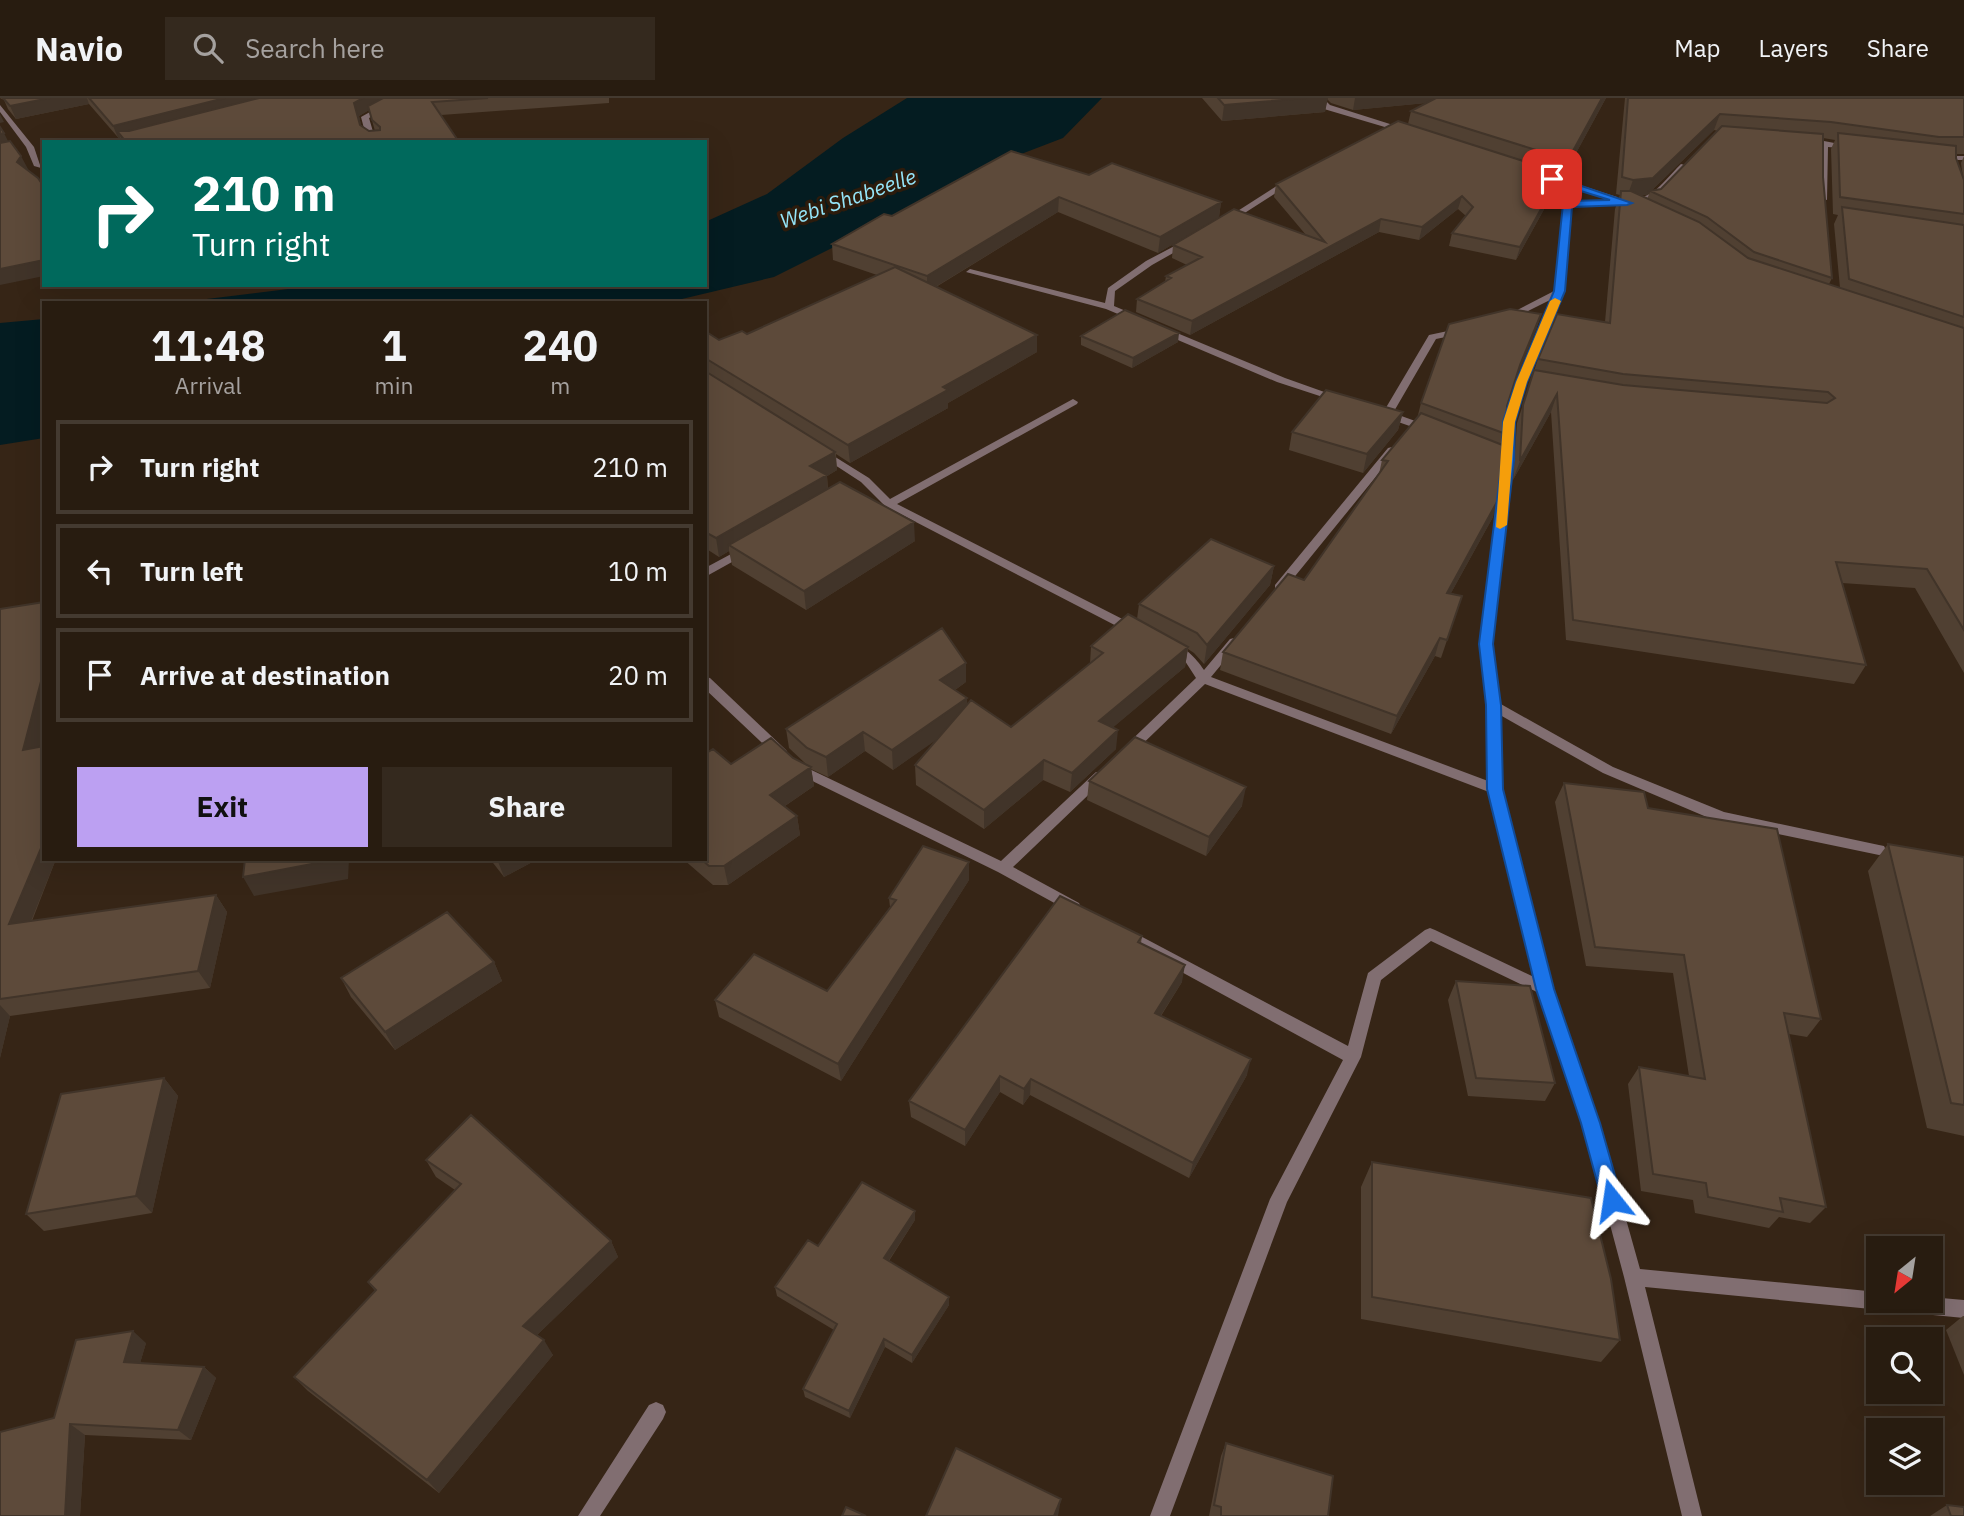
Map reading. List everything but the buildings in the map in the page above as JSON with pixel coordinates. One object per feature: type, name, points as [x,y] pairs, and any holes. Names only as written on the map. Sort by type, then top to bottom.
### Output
[{"type":"street","points":[[375,140],[370,136],[365,117],[401,98]]},
{"type":"street","points":[[1319,98],[1327,107],[1418,135]]},
{"type":"street","points":[[11,102],[0,107],[41,166],[30,174]]},
{"type":"street","points":[[1374,135],[1394,127]]},
{"type":"street","points":[[1792,141],[1864,149]]},
{"type":"street","points":[[1824,143],[1825,205]]},
{"type":"street","points":[[20,149],[30,147]]},
{"type":"street","points":[[1931,158],[1954,161],[1964,158]]},
{"type":"street","points":[[1688,162],[1651,199],[1627,203],[1567,204],[1560,291],[1522,382],[1509,422],[1502,457],[1486,644],[1493,705],[1495,789],[1545,989],[1591,1123],[1692,1516]]},
{"type":"street","points":[[1539,175],[1627,203],[1651,214]]},
{"type":"street","points":[[1214,228],[1300,176]]},
{"type":"street","points":[[1110,307],[1111,290],[1127,277],[1193,240]]},
{"type":"street","points":[[970,272],[1110,307],[1281,380],[1347,402]]},
{"type":"street","points":[[1494,324],[1560,291]]},
{"type":"street","points":[[1387,415],[1432,337],[1469,329]]},
{"type":"street","points":[[1522,382],[1535,384]]},
{"type":"street","points":[[889,504],[1073,402]]},
{"type":"street","points":[[1374,410],[1437,432]]},
{"type":"street","points":[[1405,434],[1413,423]]},
{"type":"street","points":[[808,444],[865,480],[889,504],[1189,658],[1203,680],[1495,789]]},
{"type":"street","points":[[1271,597],[1397,444]]},
{"type":"street","points":[[854,487],[865,480]]},
{"type":"street","points":[[707,572],[762,540]]},
{"type":"street","points":[[1003,868],[1203,680],[1245,628]]},
{"type":"street","points":[[707,683],[803,773],[1003,868],[1087,914]]},
{"type":"street","points":[[1493,705],[1608,771],[1721,817],[1879,850]]},
{"type":"street","points":[[1111,927],[1353,1057]]},
{"type":"street","points":[[1160,1516],[1279,1199],[1353,1057],[1374,977],[1430,934],[1545,989]]},
{"type":"street","points":[[1633,1278],[1964,1309]]},
{"type":"street","points":[[589,1516],[656,1412]]},
{"type":"water","name":"Webi Shabeelle","points":[[907,98],[1102,98],[1063,138],[1016,156],[774,277],[673,301],[190,301],[304,287],[707,287],[707,221],[767,194],[843,138]]},
{"type":"water","points":[[42,319],[42,438],[0,445],[0,323]]},
{"type":"slow traffic","points":[[1500,525],[1508,460],[1509,422],[1555,301]]},
{"type":"route","points":[[1552,179],[1627,203],[1567,204],[1560,291],[1522,382],[1509,422],[1508,460],[1486,644],[1493,705],[1495,789],[1545,989],[1591,1123],[1612,1200]]}]
